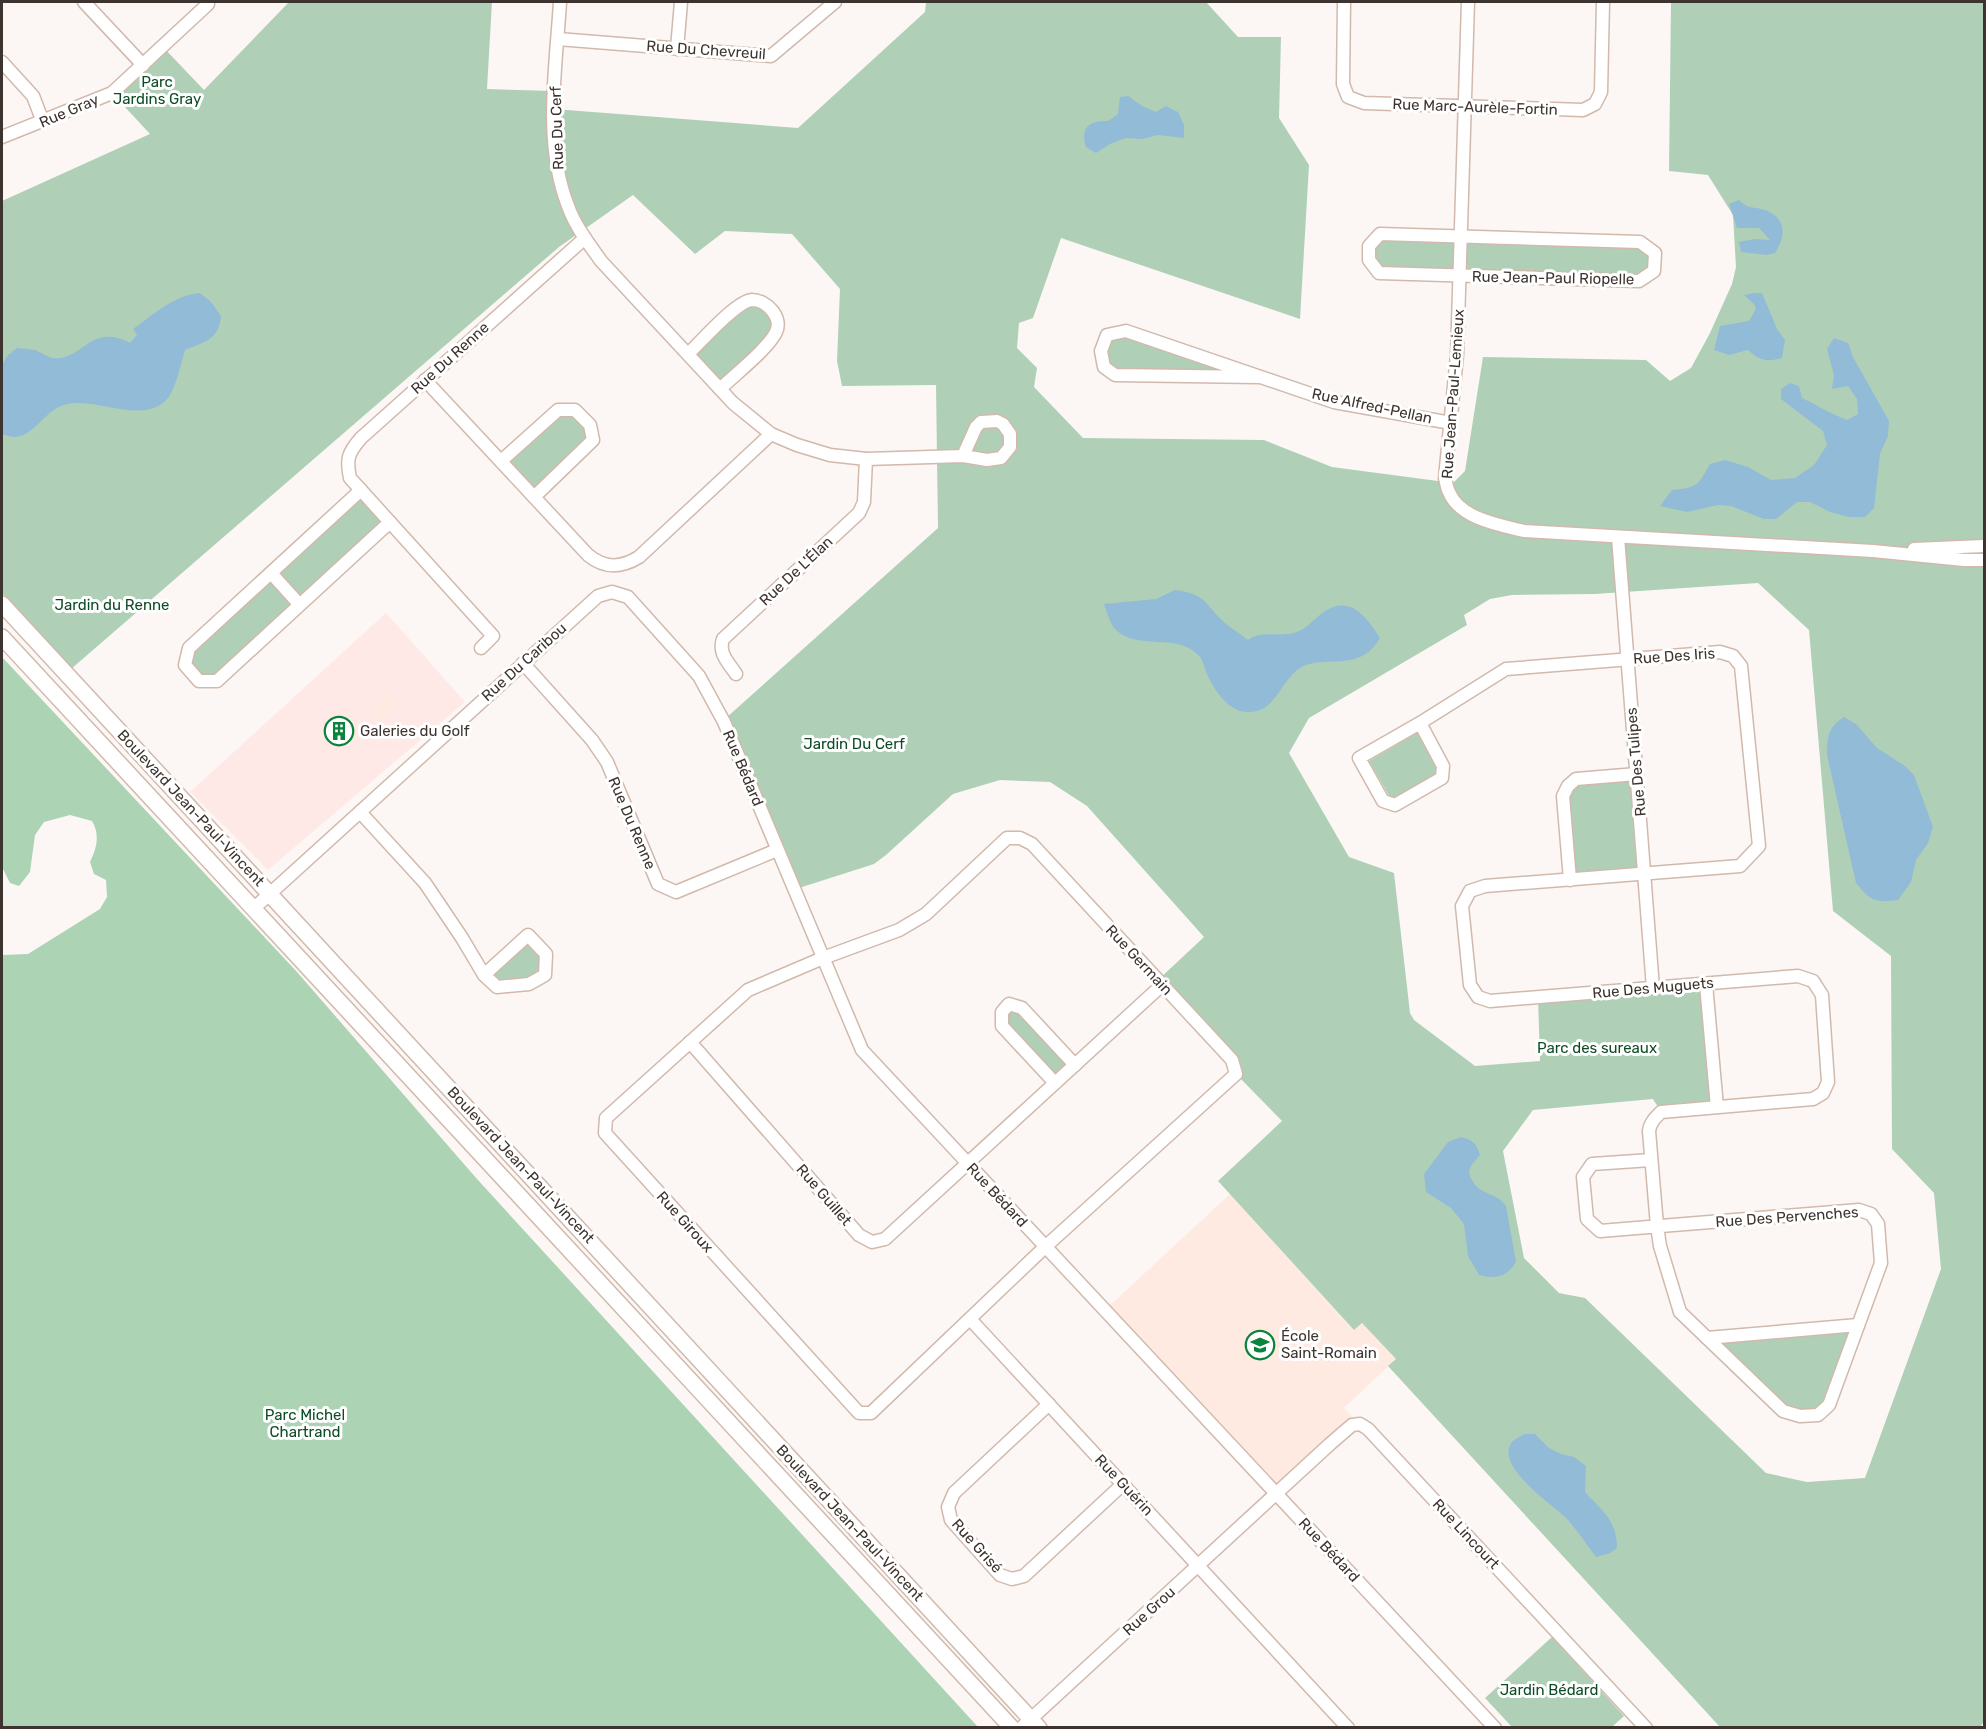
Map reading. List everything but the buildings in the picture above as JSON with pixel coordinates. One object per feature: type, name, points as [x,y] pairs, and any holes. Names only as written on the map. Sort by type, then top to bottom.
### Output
[{"type":"street","points":[[84,2],[143,65]]},
{"type":"street","name":"Rue Gray","points":[[2,137],[112,93],[208,2]]},
{"type":"street","name":"Rue Du Cerf","points":[[560,2],[554,91],[555,152],[559,178],[568,208],[601,261],[733,403],[771,434],[830,455],[866,459],[963,456]]},
{"type":"street","points":[[677,49],[681,2]]},
{"type":"street","name":"Rue Du Chevreuil","points":[[558,39],[771,56],[835,2]]},
{"type":"street","name":"Rue Marc-Aurèle-Fortin","points":[[1344,2],[1343,84],[1348,97],[1364,103],[1583,110],[1595,104],[1601,92],[1603,2]]},
{"type":"street","name":"Rue Jean-Paul-Lemieux","points":[[1468,2],[1457,355],[1445,478],[1449,494],[1462,509],[1485,520],[1524,531],[1873,551],[1984,560]]},
{"type":"street","points":[[2,62],[33,96],[43,122]]},
{"type":"street","name":"Rue Jean-Paul Riopelle","points":[[1380,234],[1640,242],[1655,253],[1654,271],[1639,281],[1459,276],[1379,273],[1369,260],[1369,246],[1380,234]]},
{"type":"street","name":"Rue Du Renne","points":[[481,648],[493,636],[350,478],[348,459],[350,450],[585,238]]},
{"type":"street","points":[[688,354],[739,305],[752,300],[765,303],[776,316],[777,330],[771,340],[720,389]]},
{"type":"street","name":"Rue Alfred-Pellan","points":[[1259,377],[1115,375],[1104,367],[1101,351],[1107,335],[1126,332],[1334,402],[1451,423]]},
{"type":"street","points":[[425,380],[588,555],[598,563],[613,566],[627,565],[639,557],[771,434]]},
{"type":"street","points":[[501,461],[558,410],[575,410],[590,425],[593,440],[534,497]]},
{"type":"street","name":"Rue De L'Élan","points":[[736,674],[722,655],[720,647],[723,639],[859,513],[864,502],[866,459]]},
{"type":"street","points":[[361,490],[189,648],[185,665],[199,681],[217,681],[390,522]]},
{"type":"street","name":"Rue Des Tulipes","points":[[1618,537],[1653,988]]},
{"type":"street","name":"Rue Jean-Paul-Lemieux","points":[[1873,551],[1984,546]]},
{"type":"street","points":[[271,573],[299,604]]},
{"type":"street","name":"Rue Du Caribou","points":[[253,909],[598,596],[612,592]]},
{"type":"street","name":"Rue Bédard","points":[[612,592],[628,597],[699,675],[724,722],[862,1050],[1494,1728]]},
{"type":"street","name":"Boulevard Jean-Paul-Vincent","points":[[2,604],[270,893],[1030,1725]]},
{"type":"street","name":"Boulevard Jean-Paul-Vincent","points":[[2,637],[1012,1728]]},
{"type":"street","name":"Rue Des Iris","points":[[1420,723],[1443,766],[1442,778],[1395,805],[1383,801],[1359,758],[1506,669],[1720,652],[1733,656],[1741,666],[1759,846],[1740,866],[1644,874]]},
{"type":"street","name":"Rue Du Renne","points":[[524,663],[592,740],[607,762],[658,884],[676,892],[777,850]]},
{"type":"street","points":[[1570,880],[1563,796],[1568,786],[1576,779],[1636,774]]},
{"type":"street","points":[[360,812],[425,883],[484,975],[497,987],[529,984],[545,975],[546,954],[528,935],[484,975]]},
{"type":"street","name":"Rue Germain","points":[[823,958],[899,930],[927,914],[1007,838],[1020,838],[1032,844],[1232,1060],[1236,1074],[1045,1247]]},
{"type":"street","name":"Rue Des Muguets","points":[[1644,874],[1485,886],[1470,891],[1462,906],[1470,985],[1478,997],[1490,1001],[1798,976],[1813,981],[1822,995],[1828,1082],[1823,1093],[1813,1099],[1661,1113],[1654,1119],[1649,1129]]},
{"type":"street","name":"Rue Giroux","points":[[823,958],[748,990],[606,1118],[605,1133],[859,1413],[871,1413],[970,1319]]},
{"type":"street","points":[[1706,984],[1717,1107]]},
{"type":"street","name":"Rue Guillet","points":[[690,1042],[859,1235],[872,1242],[885,1239],[1162,985]]},
{"type":"street","points":[[1055,1083],[1002,1026],[1002,1012],[1009,1004],[1022,1008],[1075,1065]]},
{"type":"street","name":"Rue Des Pervenches","points":[[1649,1129],[1657,1226],[1660,1246],[1680,1312],[1783,1411],[1800,1416],[1818,1415],[1829,1405],[1881,1263],[1878,1224],[1871,1214],[1859,1210],[1657,1226]]},
{"type":"street","points":[[1652,1160],[1592,1164],[1583,1177],[1587,1218],[1599,1231],[1657,1226]]},
{"type":"street","points":[[970,1319],[1045,1247]]},
{"type":"street","name":"Rue Guérin","points":[[970,1319],[1348,1728]]},
{"type":"street","points":[[1707,1338],[1858,1325]]},
{"type":"street","name":"Rue Grisé","points":[[1049,1404],[954,1493],[948,1507],[951,1520],[1000,1575],[1012,1579],[1024,1576],[1123,1484]]},
{"type":"street","name":"Rue Lincourt","points":[[1277,1494],[1352,1425],[1360,1424],[1368,1429],[1646,1728]]},
{"type":"street","name":"Rue Grou","points":[[1030,1725],[1277,1494]]},
{"type":"shaded area","points":[[386,613],[465,702],[268,870],[190,792]]},
{"type":"shaded area","points":[[385,694],[396,705],[376,722],[367,711]]},
{"type":"shaded area","name":"École Saint-Romain","points":[[1230,1194],[1354,1330],[1362,1323],[1396,1359],[1344,1408],[1360,1425],[1277,1494],[1105,1310]]},
{"type":"green space","points":[[289,2],[492,2],[487,89],[554,91],[554,109],[798,128],[925,12],[926,2],[1206,2],[1238,37],[1281,37],[1279,118],[1309,165],[1300,319],[1061,238],[1033,318],[1019,323],[1017,348],[1037,368],[1034,387],[1083,438],[1264,440],[1332,467],[1453,483],[1465,471],[1483,357],[1646,360],[1670,381],[1691,368],[1710,333],[1732,284],[1736,267],[1733,215],[1708,175],[1669,171],[1671,2],[1984,2],[1984,1721],[1980,1728],[1720,1727],[1388,1366],[1396,1359],[1362,1323],[1354,1330],[1218,1181],[1282,1121],[1236,1074],[1158,980],[1204,937],[1087,806],[1050,782],[1000,780],[953,794],[874,864],[799,888],[726,718],[938,528],[936,385],[842,386],[837,361],[840,289],[792,234],[725,231],[695,254],[633,195],[559,247],[71,669],[2,593],[2,201],[150,134],[112,93],[163,47],[204,90]],"holes":[[[1758,583],[1809,630],[1833,911],[1891,956],[1892,1149],[1934,1193],[1941,1269],[1865,1478],[1807,1482],[1766,1473],[1585,1298],[1559,1293],[1524,1258],[1503,1151],[1533,1110],[1653,1099],[1661,1112],[1717,1107],[1706,984],[1538,997],[1540,1061],[1475,1066],[1414,1020],[1410,1013],[1394,873],[1349,857],[1289,753],[1309,718],[1467,625],[1464,615],[1490,599],[1512,595],[1595,594]]]},
{"type":"green space","points":[[1380,234],[1640,242],[1655,253],[1654,271],[1639,281],[1379,273],[1369,246]]},
{"type":"green space","points":[[765,303],[777,330],[720,389],[688,354],[739,305]]},
{"type":"green space","points":[[1126,331],[1259,377],[1115,375],[1104,367],[1107,335]]},
{"type":"green space","points":[[558,410],[575,410],[593,440],[534,497],[501,461]]},
{"type":"green space","points":[[361,490],[390,522],[217,681],[199,681],[185,665],[189,648]]},
{"type":"green space","name":"Parc Michel Chartrand","points":[[2,657],[297,972],[477,1179],[978,1727],[2,1727],[2,955],[28,954],[100,909],[107,897],[106,880],[94,874],[90,862],[97,841],[92,821],[70,815],[44,822],[35,835],[30,872],[19,886],[10,883],[2,867]]},
{"type":"green space","points":[[1417,733],[1436,765],[1437,775],[1391,799],[1369,761]]},
{"type":"green space","points":[[1637,774],[1644,874],[1570,880],[1568,786]]},
{"type":"green space","points":[[528,935],[546,954],[545,975],[497,987],[484,975]]},
{"type":"green space","points":[[1009,1004],[1022,1008],[1075,1065],[1055,1083],[1002,1026]]},
{"type":"green space","points":[[1858,1325],[1818,1415],[1783,1411],[1707,1338]]},
{"type":"green space","name":"Jardin Bédard","points":[[1552,1637],[1624,1716],[1612,1727],[1512,1727],[1485,1698]]},
{"type":"water","points":[[1128,96],[1156,112],[1166,106],[1178,112],[1184,125],[1184,138],[1158,135],[1142,139],[1126,138],[1096,153],[1086,147],[1084,135],[1088,126],[1096,122],[1108,121],[1118,114],[1120,97]]},
{"type":"water","points":[[1739,200],[1751,207],[1772,213],[1781,223],[1781,240],[1775,253],[1766,255],[1741,252],[1739,242],[1755,239],[1770,240],[1759,228],[1737,228],[1729,204]]},
{"type":"water","points":[[200,293],[211,302],[221,316],[220,324],[209,339],[185,350],[171,394],[157,406],[145,410],[131,410],[73,403],[55,409],[28,433],[13,437],[2,434],[2,365],[8,355],[17,348],[35,350],[48,357],[63,358],[105,337],[130,343],[137,335],[133,329],[156,312],[181,298]]},
{"type":"water","points":[[1762,293],[1777,329],[1785,340],[1782,358],[1764,360],[1748,350],[1729,355],[1714,350],[1720,326],[1749,321],[1756,309],[1744,295]]},
{"type":"water","points":[[1834,338],[1848,343],[1853,357],[1889,421],[1888,436],[1880,454],[1874,508],[1865,517],[1849,517],[1830,512],[1810,502],[1797,502],[1776,519],[1764,519],[1731,506],[1718,505],[1687,512],[1660,506],[1672,490],[1696,485],[1710,464],[1725,460],[1748,467],[1771,480],[1795,478],[1814,465],[1827,445],[1823,431],[1781,399],[1781,389],[1790,383],[1799,386],[1802,398],[1847,420],[1858,414],[1857,399],[1848,386],[1832,389],[1834,375],[1827,349]]},
{"type":"water","points":[[1175,590],[1199,597],[1225,623],[1248,640],[1264,634],[1298,632],[1321,614],[1340,606],[1348,606],[1362,615],[1380,638],[1371,650],[1361,657],[1304,666],[1289,678],[1264,708],[1257,711],[1242,711],[1229,705],[1218,693],[1200,657],[1191,649],[1181,645],[1124,636],[1113,627],[1104,604],[1156,599]]},
{"type":"water","points":[[1844,717],[1856,724],[1877,748],[1905,766],[1914,775],[1933,827],[1928,843],[1916,860],[1911,882],[1898,900],[1874,899],[1865,894],[1856,883],[1827,755],[1830,733]]},
{"type":"water","points":[[1461,1137],[1474,1143],[1480,1155],[1469,1173],[1472,1180],[1480,1189],[1498,1198],[1506,1206],[1516,1262],[1500,1276],[1479,1275],[1468,1256],[1464,1224],[1451,1208],[1426,1192],[1424,1174],[1448,1142]]},
{"type":"water","points":[[1524,1434],[1535,1434],[1549,1448],[1574,1457],[1586,1466],[1585,1492],[1611,1523],[1617,1548],[1610,1553],[1596,1557],[1564,1516],[1526,1483],[1517,1472],[1508,1451],[1512,1442]]},
{"type":"place","name":"Galeries du Golf","points":[[339,731]]},
{"type":"place","name":"École Saint-Romain","points":[[1260,1345]]},
{"type":"park label","name":"Parc Jardins Gray","points":[[157,90]]},
{"type":"park label","name":"Jardin du Renne","points":[[112,605]]},
{"type":"park label","name":"Jardin Du Cerf","points":[[854,744]]},
{"type":"park label","name":"Parc des sureaux","points":[[1597,1048]]}]
